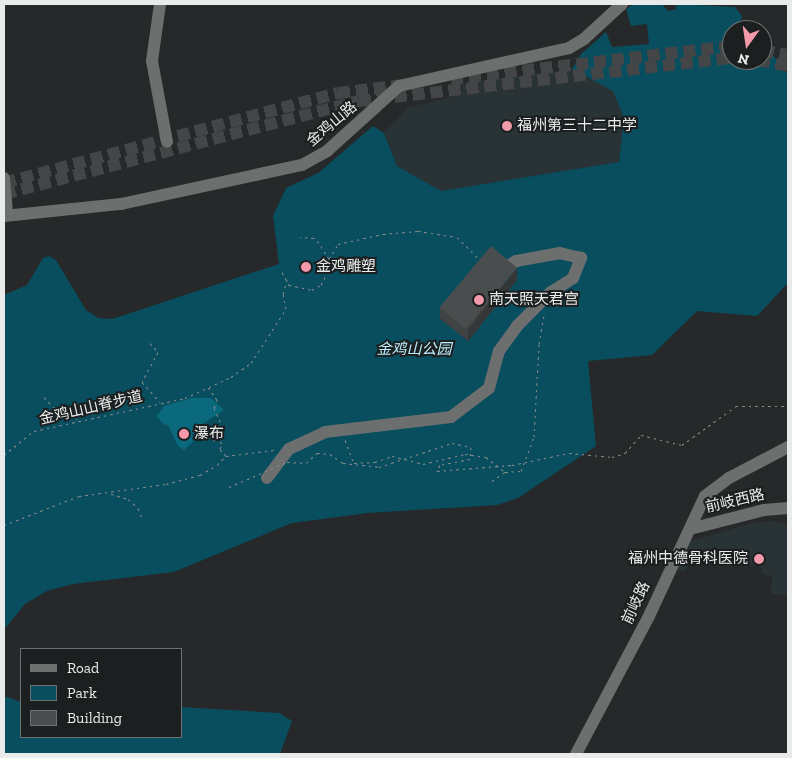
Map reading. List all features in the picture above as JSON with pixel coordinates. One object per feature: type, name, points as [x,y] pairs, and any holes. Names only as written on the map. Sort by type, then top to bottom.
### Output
[{"type":"street","points":[[160,4],[152,61],[167,142]]},
{"type":"street","name":"金鸡山路","points":[[5,216],[121,204],[302,165],[327,150],[399,86],[563,50],[584,39],[622,4]]},
{"type":"street","points":[[4,178],[5,216]]},
{"type":"street","points":[[267,478],[289,449],[326,432],[451,417],[489,388],[498,351],[517,326],[545,297],[573,278],[581,258],[560,253],[516,261],[504,270]]},
{"type":"street","name":"前岐路","points":[[576,754],[649,616],[709,492],[788,447]]},
{"type":"street","name":"前岐西路","points":[[690,529],[764,510],[788,508]]},
{"type":"path","points":[[282,272],[289,285],[312,290],[320,285],[328,271],[330,259],[338,244],[383,234],[418,231],[457,237],[482,261]]},
{"type":"path","points":[[300,237],[314,238],[320,243],[330,259]]},
{"type":"path","name":"金鸡山山脊步道","points":[[4,455],[34,431],[78,419],[186,398],[252,364],[286,309],[283,294],[286,280]]},
{"type":"path","points":[[492,481],[505,472],[521,471],[534,437],[539,344],[545,297]]},
{"type":"path","points":[[150,343],[158,352],[142,382],[160,402]]},
{"type":"path","points":[[208,386],[217,400],[214,408],[223,428],[205,432],[208,437],[222,443],[220,449],[226,456]]},
{"type":"path","points":[[44,397],[53,407],[78,419]]},
{"type":"path","points":[[229,487],[287,462],[306,462],[317,453],[330,454],[343,463],[379,467],[452,444],[471,447],[470,459],[440,466],[437,471],[512,464],[569,453],[612,457],[625,453],[641,435],[682,445],[736,406],[788,406]]},
{"type":"path","points":[[339,430],[354,463],[376,462],[392,456],[423,464],[465,454],[486,457],[505,472]]},
{"type":"path","points":[[4,525],[79,496],[111,494],[200,475],[226,456],[289,449]]},
{"type":"path","points":[[111,494],[128,499],[138,508],[142,518]]},
{"type":"shaded area","name":"福州第三十二中学","points":[[572,69],[613,91],[624,118],[619,162],[441,191],[397,166],[384,133],[409,107],[452,97],[451,86]]},
{"type":"shaded area","points":[[192,398],[211,398],[224,410],[196,428],[192,434],[193,442],[184,450],[178,446],[168,425],[163,424],[157,416],[164,406]]},
{"type":"shaded area","name":"福州中德骨科医院","points":[[773,521],[788,524],[788,597],[771,593],[772,576],[761,573],[762,568],[696,550],[686,570],[683,572],[676,569],[691,541],[752,523]]},
{"type":"green space","name":"金鸡山公园","points":[[634,4],[662,4],[668,11],[676,9],[675,4],[735,7],[742,16],[741,20],[722,20],[722,70],[772,70],[772,53],[788,75],[788,283],[757,316],[697,311],[652,355],[588,361],[596,446],[518,498],[497,505],[368,513],[292,523],[174,572],[73,584],[47,591],[25,604],[4,630],[4,295],[27,285],[43,258],[49,256],[56,260],[86,310],[98,318],[112,319],[279,264],[273,216],[286,188],[318,173],[373,126],[384,133],[397,166],[441,191],[619,162],[624,118],[613,91],[572,69],[581,54],[606,32],[612,47],[649,44],[647,24],[631,26],[626,9]]},
{"type":"green space","points":[[4,696],[20,702],[20,738],[182,738],[182,707],[279,713],[292,721],[280,754],[4,754]]},
{"type":"building","name":"南天照天君宫","points":[[491,246],[517,268],[466,329],[440,307]]},
{"type":"tunnel","points":[[451,79],[722,47]]},
{"type":"tunnel","points":[[772,52],[788,55]]},
{"type":"tunnel","points":[[4,194],[359,101],[722,59]]},
{"type":"tunnel","points":[[772,63],[788,66]]},
{"type":"tunnel","points":[[4,183],[338,93],[404,85]]},
{"type":"place","name":"福州第三十二中学","points":[[507,126]]},
{"type":"place","name":"金鸡雕塑","points":[[306,267]]},
{"type":"place","name":"南天照天君宫","points":[[479,300]]},
{"type":"place","name":"瀑布","points":[[184,434]]},
{"type":"place","name":"福州中德骨科医院","points":[[759,559]]}]
